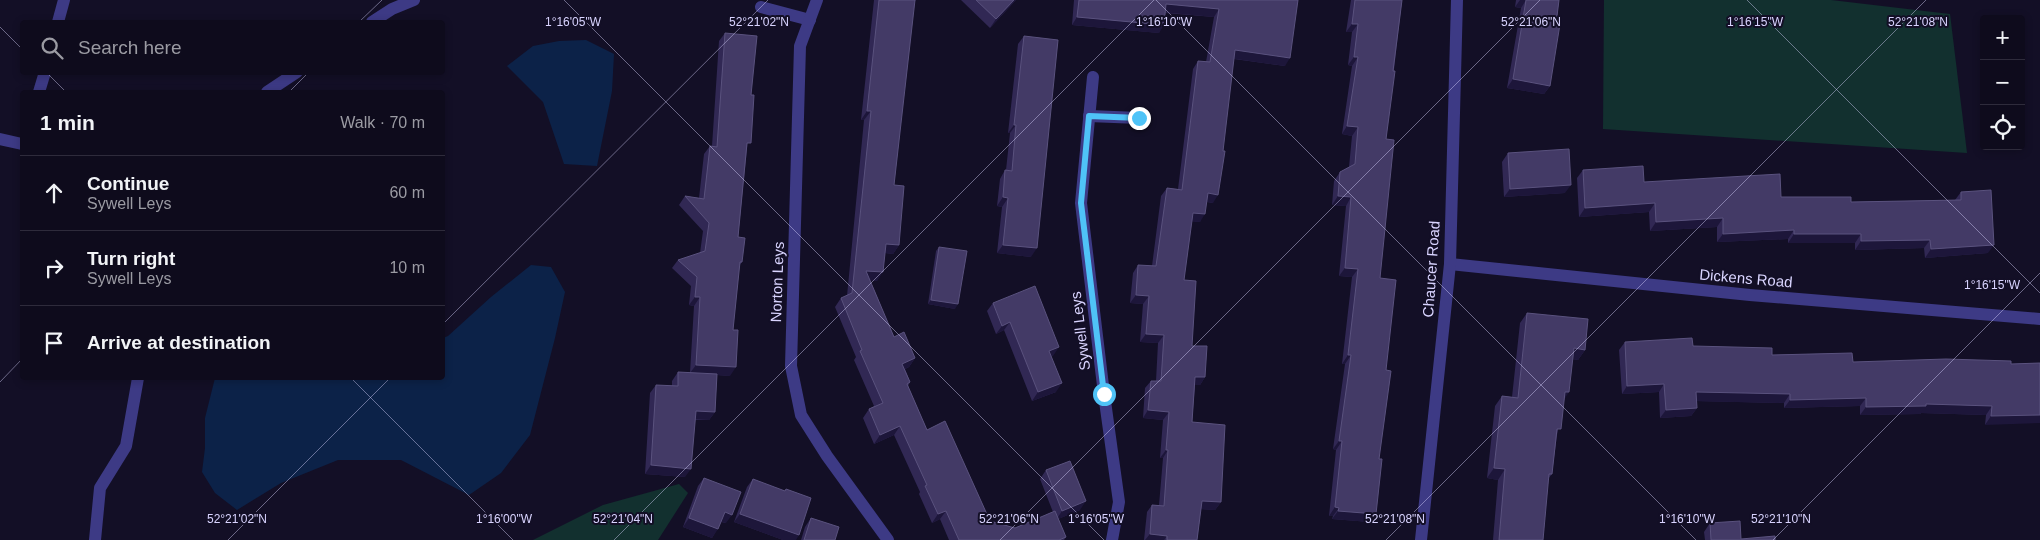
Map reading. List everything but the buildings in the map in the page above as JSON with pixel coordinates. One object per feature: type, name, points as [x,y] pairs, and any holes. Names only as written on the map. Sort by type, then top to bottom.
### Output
[{"type":"street","points":[[59,20],[64,0]]},
{"type":"street","points":[[375,20],[392,9],[414,0]]},
{"type":"street","name":"Norton Leys","points":[[817,0],[800,46],[791,366],[801,415],[827,456],[888,540]]},
{"type":"street","name":"Chaucer Road","points":[[1421,540],[1450,264],[1457,0]]},
{"type":"street","points":[[761,7],[810,20]]},
{"type":"street","points":[[40,90],[43,75]]},
{"type":"street","points":[[270,90],[292,75]]},
{"type":"street","name":"Sywell Leys","points":[[1093,77],[1081,203],[1119,502],[1112,540]]},
{"type":"street","points":[[1089,116],[1139,118]]},
{"type":"street","points":[[0,139],[20,144]]},
{"type":"street","name":"Dickens Road","points":[[1450,264],[1750,295],[2040,319]]},
{"type":"street","points":[[94,540],[100,488],[126,446],[138,380]]},
{"type":"green space","points":[[1604,0],[1831,0],[1950,14],[1967,153],[1603,129]]},
{"type":"green space","points":[[679,484],[688,493],[658,540],[533,540],[603,505]]},
{"type":"water","points":[[586,40],[614,54],[612,91],[597,166],[564,164],[543,102],[507,66],[533,46],[559,41]]},
{"type":"water","points":[[531,265],[551,267],[565,292],[530,435],[501,473],[469,495],[401,460],[338,460],[281,483],[237,510],[215,493],[202,472],[205,448],[205,418],[214,380],[445,380],[445,337]]},
{"type":"route","points":[[1104,394],[1081,203],[1089,116],[1139,118]]}]
